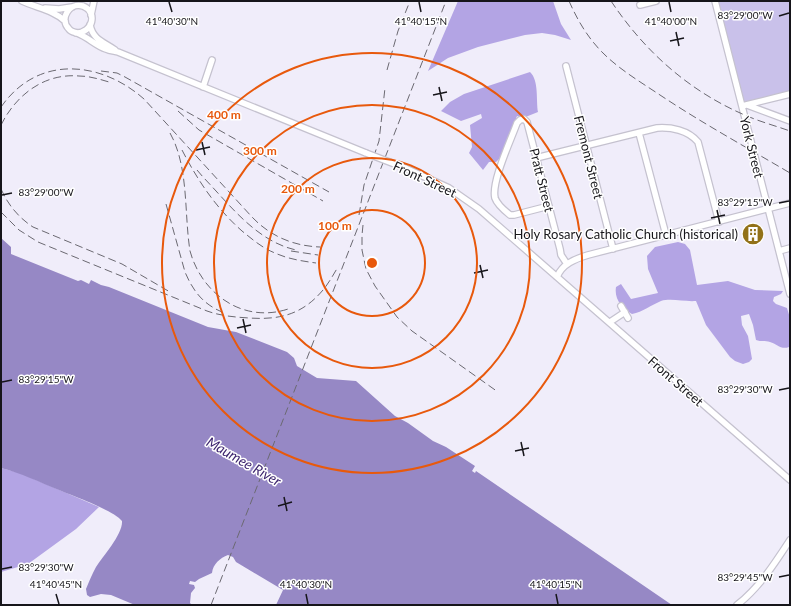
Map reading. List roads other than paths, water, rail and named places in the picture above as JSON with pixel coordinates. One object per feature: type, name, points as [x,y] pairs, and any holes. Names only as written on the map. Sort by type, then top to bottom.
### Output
[{"type":"street","points":[[22,1],[56,14],[65,20],[69,29],[76,33],[85,31],[90,25],[94,1]]},
{"type":"street","points":[[65,20],[67,12],[86,1]]},
{"type":"street","points":[[640,5],[656,1]]},
{"type":"street","name":"York Street","points":[[715,1],[745,105],[768,209],[790,294]]},
{"type":"street","points":[[38,8],[59,9],[75,6],[87,9],[91,16]]},
{"type":"street","name":"Front Street","points":[[90,25],[92,33],[97,39],[118,52]]},
{"type":"street","name":"Front Street","points":[[76,33],[106,49],[118,52],[405,168],[440,183],[464,197],[610,322],[790,480]]},
{"type":"street","points":[[203,87],[212,60]]},
{"type":"street","name":"Fremont Street","points":[[566,66],[613,249]]},
{"type":"street","points":[[745,105],[790,94]]},
{"type":"street","points":[[745,105],[790,121]]},
{"type":"street","name":"Pratt Street","points":[[549,206],[514,216],[510,215],[495,198],[497,176],[517,123],[520,120],[527,122],[562,255],[567,264]]},
{"type":"street","points":[[536,158],[656,128],[674,129],[691,136],[698,142],[719,222]]},
{"type":"street","points":[[639,133],[666,236]]},
{"type":"street","points":[[557,277],[560,270],[567,264],[588,255],[790,203]]},
{"type":"street","points":[[779,251],[790,248]]},
{"type":"street","points":[[621,306],[628,318]]},
{"type":"street","points":[[610,322],[624,312]]},
{"type":"street","points":[[737,605],[754,589],[778,559],[790,540]]},
{"type":"water","name":"Maumee River","points":[[1,238],[11,247],[11,254],[78,281],[81,280],[89,284],[91,280],[208,327],[236,332],[287,352],[294,358],[297,366],[317,378],[356,381],[395,416],[475,466],[472,471],[475,473],[476,471],[672,605],[276,605],[283,590],[236,562],[233,557],[228,555],[217,562],[212,573],[195,582],[190,581],[189,584],[194,585],[195,588],[191,593],[190,603],[192,605],[135,605],[111,595],[101,594],[90,597],[87,595],[86,589],[89,581],[96,567],[116,538],[122,521],[110,512],[92,504],[23,475],[1,468]]},
{"type":"railway","points":[[387,70],[398,31],[410,1]]},
{"type":"railway","points":[[211,605],[446,1]]},
{"type":"railway","points":[[569,1],[590,39],[607,57],[621,68],[644,85],[724,135],[790,173]]},
{"type":"railway","points":[[611,1],[624,20],[654,53],[670,69],[688,83],[726,106],[752,118],[790,131]]},
{"type":"railway","points":[[1,107],[16,90],[33,78],[51,71],[70,69],[90,71],[109,77],[127,86],[144,99],[252,217],[266,230],[291,242],[301,245],[320,247]]},
{"type":"railway","points":[[101,71],[117,73],[125,77],[329,192]]},
{"type":"railway","points":[[1,125],[15,104],[32,88],[43,82],[66,76],[79,76],[109,82]]},
{"type":"railway","points":[[359,215],[364,185],[379,141],[385,88]]},
{"type":"railway","points":[[178,111],[199,130],[323,201]]},
{"type":"railway","points":[[170,133],[176,146],[183,175],[190,251],[196,267],[204,281],[215,293],[242,309],[258,312],[274,312],[291,308]]},
{"type":"railway","points":[[182,150],[208,194],[242,231],[270,251],[300,261],[316,263]]},
{"type":"railway","points":[[197,170],[234,210],[256,230],[268,239],[296,250]]},
{"type":"railway","points":[[1,189],[14,211],[33,227],[122,264],[170,292]]},
{"type":"railway","points":[[166,204],[188,279],[195,291],[204,301],[222,312]]},
{"type":"railway","points":[[1,212],[19,230],[38,242],[207,311],[228,316],[270,318],[280,317],[298,310],[307,305],[323,290],[338,267]]},
{"type":"railway","points":[[363,225],[362,250],[366,269],[375,286],[397,317],[412,331],[498,392]]},
{"type":"railway","points":[[291,251],[318,255]]},
{"type":"place","name":"Holy Rosary Catholic Church (historical)","points":[[753,234]]}]
